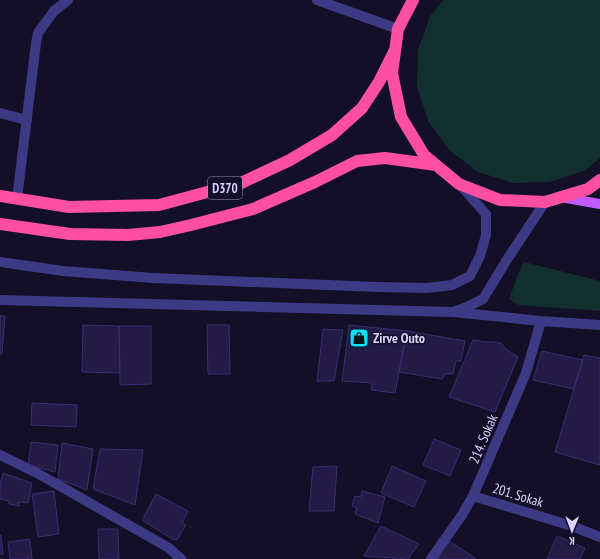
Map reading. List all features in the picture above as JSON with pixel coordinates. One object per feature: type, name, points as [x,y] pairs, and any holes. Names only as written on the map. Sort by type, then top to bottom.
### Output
[{"type":"highway","points":[[413,0],[398,29],[392,73],[401,117],[424,155],[458,184],[500,200],[545,202],[588,188],[600,180]]},
{"type":"highway","name":"D370","points":[[0,196],[69,207],[159,205],[241,183],[290,160],[332,135],[362,108],[379,82],[395,50]]},
{"type":"highway","name":"D370","points":[[0,224],[70,234],[128,235],[160,232],[253,209],[315,182],[357,161],[385,158],[436,165]]},
{"type":"main road","points":[[561,197],[600,204]]},
{"type":"street","points":[[17,199],[38,33],[54,11],[68,0]]},
{"type":"street","points":[[317,0],[398,29]]},
{"type":"street","points":[[0,113],[27,120]]},
{"type":"street","points":[[0,262],[63,271],[153,278],[377,287],[427,288],[452,285],[470,276],[480,256],[486,235],[486,214],[458,184]]},
{"type":"street","points":[[453,312],[484,299],[508,258],[545,202]]},
{"type":"street","points":[[0,300],[453,312],[541,321],[600,325]]},
{"type":"street","name":"214. Sokak","points":[[431,559],[462,515],[473,496],[526,373],[541,321]]},
{"type":"street","points":[[0,456],[37,472],[169,548],[181,559]]},
{"type":"street","name":"201. Sokak","points":[[473,496],[572,526],[600,537]]},
{"type":"green space","points":[[444,0],[600,0],[600,158],[584,171],[549,182],[513,183],[478,172],[449,150],[428,121],[417,86],[418,50],[430,16]]},
{"type":"green space","points":[[524,262],[600,281],[600,311],[519,305],[509,299]]},
{"type":"building","points":[[0,316],[5,316],[2,354],[0,354]]},
{"type":"building","points":[[83,325],[119,326],[120,373],[82,372]]},
{"type":"building","points":[[207,325],[229,325],[230,374],[208,374]]},
{"type":"building","points":[[349,325],[407,331],[395,393],[371,390],[372,383],[342,381]]},
{"type":"building","points":[[119,326],[151,326],[151,384],[120,385]]},
{"type":"building","points":[[323,329],[343,330],[334,381],[317,381]]},
{"type":"building","points":[[407,331],[465,341],[461,361],[456,361],[453,374],[445,374],[442,379],[399,372]]},
{"type":"building","points":[[473,340],[502,344],[506,349],[518,357],[495,412],[449,397]]},
{"type":"building","points":[[542,351],[583,360],[574,389],[533,380]]},
{"type":"building","points":[[584,355],[600,358],[600,465],[555,452]]},
{"type":"building","points":[[32,403],[77,405],[76,427],[31,425]]},
{"type":"building","points":[[434,439],[461,450],[450,476],[423,465]]},
{"type":"building","points":[[31,442],[58,445],[55,472],[28,465]]},
{"type":"building","points":[[62,443],[93,449],[87,490],[58,479]]},
{"type":"building","points":[[100,449],[143,450],[135,505],[93,489]]},
{"type":"building","points":[[337,466],[334,511],[309,511],[313,467]]},
{"type":"building","points":[[392,466],[426,481],[414,507],[381,493]]},
{"type":"building","points":[[3,473],[32,483],[28,503],[18,502],[19,506],[9,504],[9,501],[0,499],[0,486]]},
{"type":"building","points":[[54,491],[59,534],[38,537],[32,494]]},
{"type":"building","points":[[362,491],[385,497],[378,523],[355,514],[357,508],[352,506],[355,496],[361,497]]},
{"type":"building","points":[[156,494],[188,511],[182,523],[186,525],[177,540],[172,539],[142,520]]},
{"type":"building","points":[[381,526],[419,544],[408,559],[364,556]]},
{"type":"building","points":[[98,529],[118,529],[119,559],[99,559]]},
{"type":"building","points":[[1,535],[3,554],[0,554]]},
{"type":"building","points":[[557,536],[585,548],[580,559],[547,559]]},
{"type":"building","points":[[30,539],[32,559],[10,559],[8,542]]},
{"type":"building","points":[[449,541],[475,558],[475,559],[437,559]]},
{"type":"place","name":"Zirve Outo","points":[[359,338]]}]
